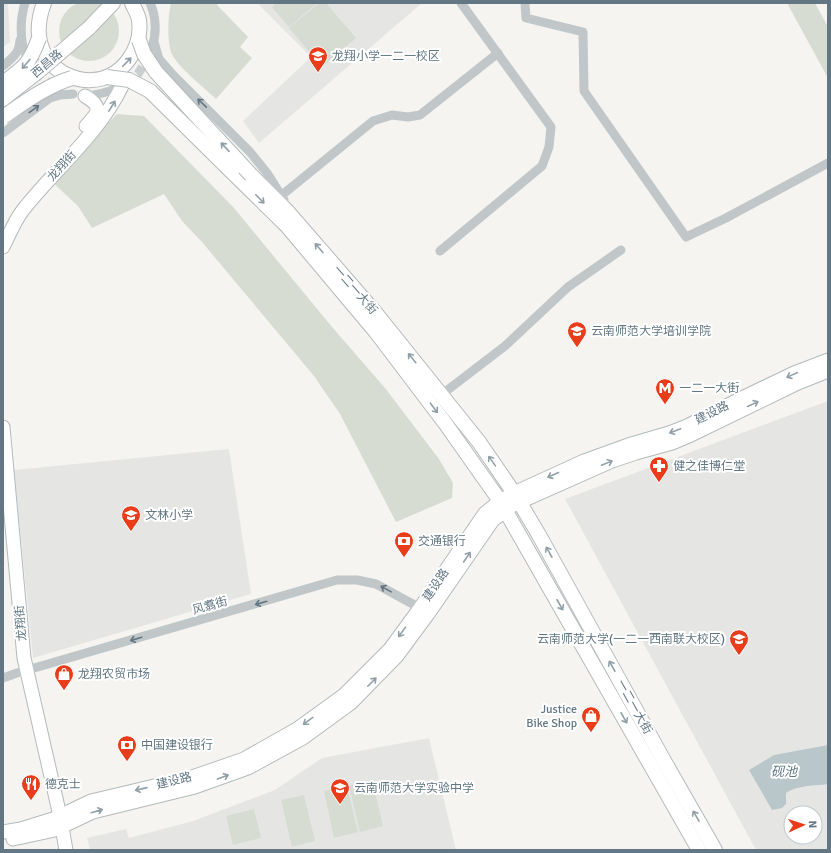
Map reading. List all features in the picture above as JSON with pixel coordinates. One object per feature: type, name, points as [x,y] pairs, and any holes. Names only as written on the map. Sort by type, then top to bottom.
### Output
[{"type":"main road","points":[[32,3],[42,50],[54,66],[72,78],[94,80],[115,74],[131,59],[139,40],[139,19],[143,3]]},
{"type":"main road","name":"西昌路","points":[[3,83],[21,70],[30,60],[39,31],[41,12],[44,3]]},
{"type":"main road","name":"西昌路","points":[[3,99],[89,28],[113,3]]},
{"type":"main road","points":[[132,3],[139,19]]},
{"type":"main road","name":"一二一大街","points":[[139,40],[144,54],[156,72],[251,175],[288,212],[374,311],[479,442],[517,497],[663,759],[716,850]]},
{"type":"main road","name":"一二一大街","points":[[107,77],[129,80],[150,91],[287,226],[376,332],[445,422],[503,505],[699,850]]},
{"type":"main road","name":"西昌路","points":[[3,117],[39,92],[72,78]]},
{"type":"street","points":[[3,66],[19,50],[22,13],[20,3]]},
{"type":"street","points":[[22,13],[25,3]]},
{"type":"street","points":[[150,3],[155,19]]},
{"type":"street","points":[[150,54],[154,42],[156,3]]},
{"type":"street","points":[[440,251],[542,166],[549,147],[551,127],[461,3]]},
{"type":"street","points":[[525,3],[526,18],[582,32],[584,91],[686,237],[726,218],[828,163]]},
{"type":"street","points":[[21,37],[23,48]]},
{"type":"street","points":[[154,42],[159,59],[250,152],[267,173],[282,195],[288,212]]},
{"type":"street","points":[[282,195],[373,121],[392,115],[408,117],[420,115],[498,53]]},
{"type":"street","points":[[3,133],[50,98],[60,95],[97,95],[108,93],[123,85]]},
{"type":"street","name":"龙翔街","points":[[3,247],[22,211],[100,123],[114,103],[123,85]]},
{"type":"street","points":[[62,91],[79,95]]},
{"type":"street","name":"龙翔街","points":[[3,230],[15,206],[97,114],[98,107],[95,102],[79,95]]},
{"type":"street","points":[[441,395],[505,346],[568,287],[621,250]]},
{"type":"street","name":"建设路","points":[[57,823],[91,801],[192,777],[244,759],[298,729],[344,695],[390,649],[485,513],[584,462],[628,445],[687,426],[794,373],[828,360]]},
{"type":"street","name":"建设路","points":[[517,497],[612,461],[672,443],[798,383],[828,371]]},
{"type":"street","name":"龙翔街","points":[[3,427],[24,658],[22,671]]},
{"type":"street","name":"龙翔街","points":[[3,499],[19,659],[57,823]]},
{"type":"street","name":"建设路","points":[[57,823],[93,812],[195,787],[248,768],[309,734],[351,703],[397,656],[428,614],[503,505]]},
{"type":"street","name":"风翥街","points":[[3,678],[22,671],[338,580],[357,580],[376,584],[420,608]]},
{"type":"street","points":[[3,832],[57,823]]},
{"type":"street","points":[[3,841],[57,823]]},
{"type":"street","points":[[57,823],[58,850]]},
{"type":"street","points":[[57,823],[66,850]]},
{"type":"shaded area","points":[[89,1],[105,6],[110,10],[114,15],[119,31],[114,47],[110,52],[105,56],[89,61],[73,56],[68,52],[64,47],[59,31],[64,15],[68,10],[73,6]]},
{"type":"shaded area","points":[[3,3],[8,3],[10,42],[3,47]]},
{"type":"shaded area","points":[[171,3],[219,3],[217,5],[248,37],[240,47],[252,58],[216,99],[184,70],[171,52],[168,28]]},
{"type":"shaded area","name":"龙翔小学一二一校区","points":[[261,3],[422,3],[259,143],[243,121],[311,57],[259,5]]},
{"type":"shaded area","points":[[276,3],[317,3],[289,27],[272,7]]},
{"type":"shaded area","points":[[319,3],[326,3],[356,38],[322,67],[289,28]]},
{"type":"shaded area","points":[[787,3],[815,3],[828,27],[828,78]]},
{"type":"shaded area","points":[[117,114],[144,116],[234,208],[332,327],[385,388],[439,459],[453,483],[452,498],[396,522],[340,414],[314,376],[202,242],[182,221],[164,194],[92,228],[78,206],[51,181]]},
{"type":"shaded area","name":"云南师范大学(一二一西南联大校区)","points":[[828,401],[828,850],[756,850],[565,499]]},
{"type":"shaded area","name":"文林小学","points":[[229,449],[251,594],[33,658],[14,470]]},
{"type":"shaded area","name":"云南师范大学实验中学","points":[[429,738],[456,850],[90,850],[87,838],[126,829],[129,838],[193,821],[275,790],[322,758]]},
{"type":"shaded area","points":[[372,780],[383,826],[360,832],[349,786]]},
{"type":"shaded area","points":[[347,786],[358,832],[334,838],[324,791]]},
{"type":"shaded area","points":[[304,795],[315,841],[292,847],[281,800]]},
{"type":"shaded area","points":[[254,809],[261,838],[233,845],[226,816]]},
{"type":"water","name":"砚池","points":[[828,745],[828,784],[801,787],[790,790],[786,793],[786,804],[783,805],[782,808],[772,810],[749,770],[774,755]]},
{"type":"tunnel","points":[[23,48],[30,62],[38,73],[49,83],[62,91]]},
{"type":"tunnel","points":[[127,83],[138,74],[149,56]]},
{"type":"place","name":"龙翔小学一二一校区","points":[[318,73]]},
{"type":"place","name":"云南师范大学培训学院","points":[[577,348]]},
{"type":"place","name":"一二一大街","points":[[665,405]]},
{"type":"place","name":"健之佳博仁堂","points":[[659,483]]},
{"type":"place","name":"文林小学","points":[[131,532]]},
{"type":"place","name":"交通银行","points":[[404,558]]},
{"type":"place","name":"云南师范大学(一二一西南联大校区)","points":[[739,656]]},
{"type":"place","name":"龙翔农贸市场","points":[[64,691]]},
{"type":"place","name":"Justice Bike Shop","points":[[591,733]]},
{"type":"place","name":"中国建设银行","points":[[127,762]]},
{"type":"place","name":"德克士","points":[[31,801]]},
{"type":"place","name":"云南师范大学实验中学","points":[[340,805]]}]
